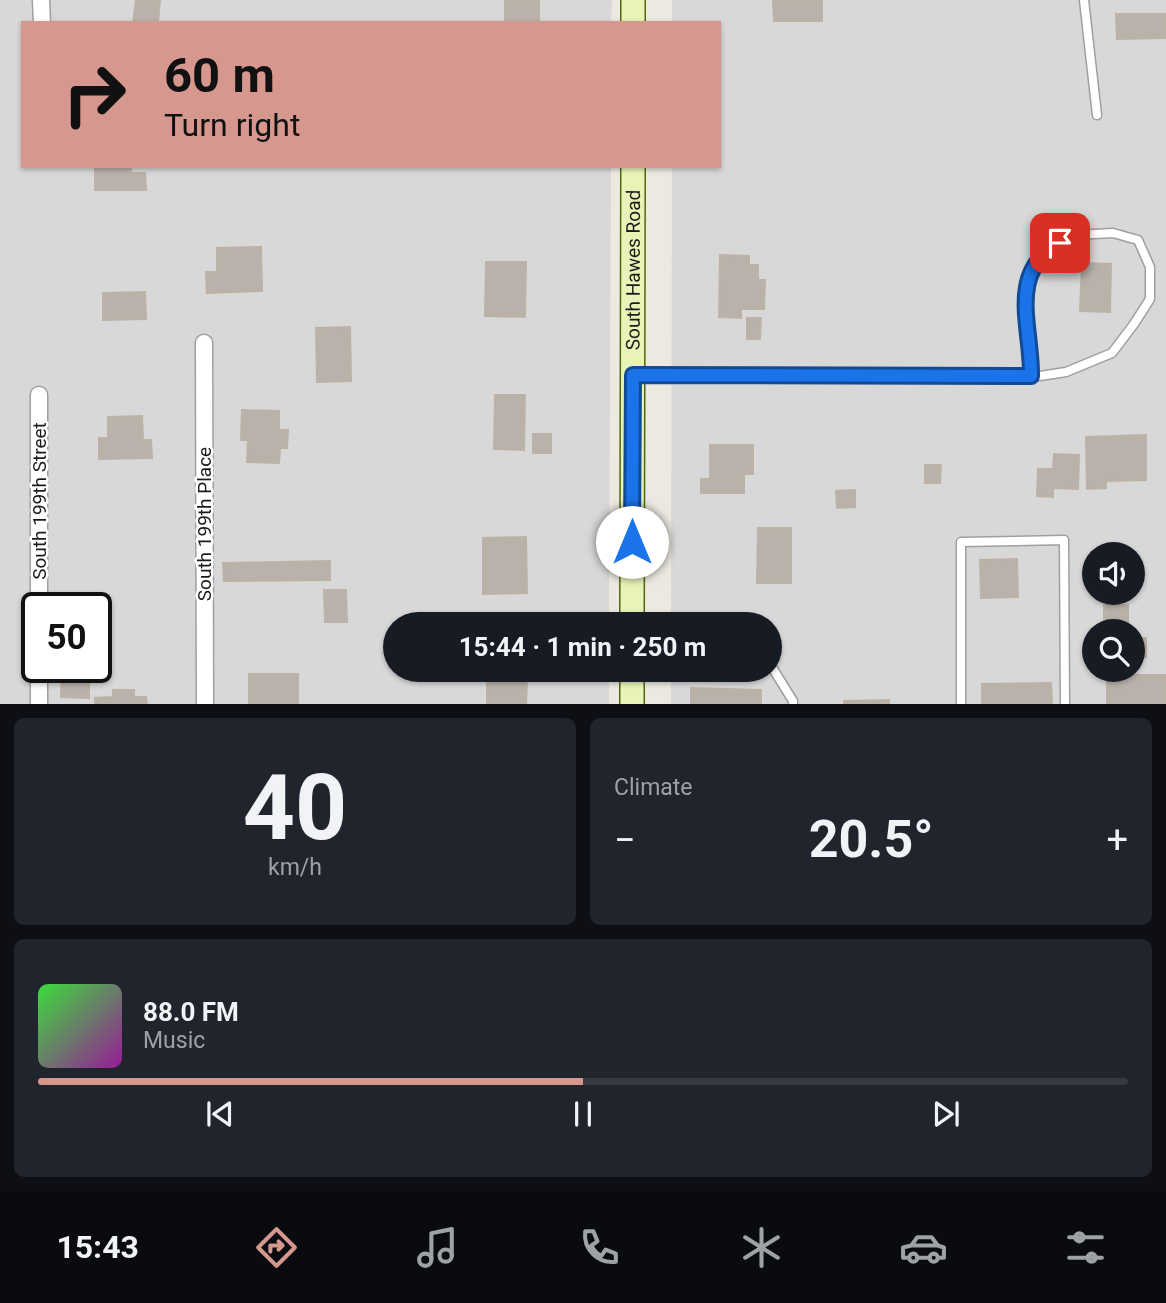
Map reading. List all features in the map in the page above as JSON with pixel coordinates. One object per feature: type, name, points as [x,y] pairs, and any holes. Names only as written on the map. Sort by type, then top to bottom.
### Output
[{"type":"main road","points":[[633,21],[634,0]]},
{"type":"main road","name":"South Hawes Road","points":[[632,612],[633,168]]},
{"type":"main road","points":[[632,682],[632,704]]},
{"type":"street","points":[[41,0],[42,21]]},
{"type":"street","name":"South 199th Place","points":[[204,343],[205,704]]},
{"type":"street","name":"South 199th Street","points":[[39,395],[39,592]]},
{"type":"street","points":[[39,683],[39,704]]},
{"type":"lane","points":[[1084,0],[1097,115]]},
{"type":"lane","points":[[633,375],[1031,376],[1066,372],[1112,353],[1150,299],[1150,267],[1138,240],[1114,233],[1076,235],[1045,251],[1030,275],[1023,301],[1031,352],[1031,376]]},
{"type":"lane","points":[[961,704],[961,542],[1064,540],[1065,704]]},
{"type":"lane","points":[[781,682],[793,704]]},
{"type":"shaded area","points":[[0,0],[612,0],[611,21],[21,21],[21,168],[611,168],[609,612],[383,612],[383,682],[609,682],[609,704],[0,704]]},
{"type":"shaded area","points":[[672,0],[1166,0],[1166,704],[671,704],[671,682],[782,682],[782,612],[671,612],[672,168],[721,168],[721,21],[672,21]]},
{"type":"building","points":[[136,0],[160,0],[158,21],[133,21]]},
{"type":"building","points":[[505,0],[539,0],[539,21],[505,21]]},
{"type":"building","points":[[773,0],[822,0],[822,21],[774,21]]},
{"type":"building","points":[[1116,14],[1166,14],[1166,38],[1117,39]]},
{"type":"building","points":[[95,168],[131,168],[131,173],[145,173],[146,190],[95,190]]},
{"type":"building","points":[[261,247],[262,291],[207,293],[206,272],[217,272],[217,248]]},
{"type":"building","points":[[720,255],[749,256],[749,265],[758,265],[758,280],[765,280],[764,309],[741,309],[741,318],[719,317]]},
{"type":"building","points":[[486,262],[526,262],[525,317],[485,316]]},
{"type":"building","points":[[1082,263],[1111,264],[1110,312],[1080,311]]},
{"type":"building","points":[[145,292],[146,319],[103,320],[103,293]]},
{"type":"building","points":[[747,318],[761,318],[760,339],[747,339]]},
{"type":"building","points":[[350,327],[351,381],[317,382],[316,328]]},
{"type":"building","points":[[495,395],[525,395],[524,450],[494,449]]},
{"type":"building","points":[[242,410],[279,411],[279,430],[288,430],[287,448],[280,448],[279,463],[247,462],[248,440],[241,440]]},
{"type":"building","points":[[142,416],[143,440],[151,440],[152,458],[99,459],[99,438],[108,438],[108,417]]},
{"type":"building","points":[[533,434],[551,434],[551,453],[533,453]]},
{"type":"building","points":[[1146,435],[1146,480],[1106,481],[1106,488],[1087,489],[1086,437]]},
{"type":"building","points":[[710,445],[753,445],[753,474],[744,474],[744,493],[701,493],[701,479],[710,479]]},
{"type":"building","points":[[1054,454],[1079,455],[1078,489],[1053,488],[1053,497],[1037,496],[1038,469],[1053,469]]},
{"type":"building","points":[[925,465],[941,465],[940,483],[925,483]]},
{"type":"building","points":[[855,490],[855,507],[837,508],[836,491]]},
{"type":"building","points":[[758,528],[791,528],[791,583],[757,583]]},
{"type":"building","points":[[526,537],[527,593],[483,594],[483,538]]},
{"type":"building","points":[[1017,559],[1018,597],[981,598],[980,560]]},
{"type":"building","points":[[330,561],[330,580],[224,581],[223,563]]},
{"type":"building","points":[[324,590],[346,590],[347,622],[325,622]]},
{"type":"building","points":[[1104,605],[1128,605],[1128,619],[1104,619]]},
{"type":"building","points":[[249,674],[298,674],[298,704],[249,704]]},
{"type":"building","points":[[1145,675],[1166,675],[1166,704],[1107,704],[1107,682],[1145,682]]},
{"type":"building","points":[[487,682],[527,682],[526,704],[487,704]]},
{"type":"building","points":[[61,683],[89,683],[89,698],[61,697]]},
{"type":"building","points":[[1051,683],[1052,704],[982,704],[982,684]]},
{"type":"building","points":[[691,688],[761,690],[761,704],[691,704]]},
{"type":"building","points":[[113,690],[134,690],[134,697],[146,697],[147,704],[95,704],[95,698],[113,697]]},
{"type":"building","points":[[889,700],[889,704],[844,704],[844,701]]},
{"type":"route","points":[[632,542],[633,375],[1031,376],[1031,352],[1023,301],[1030,275],[1045,251],[1060,243]]}]
